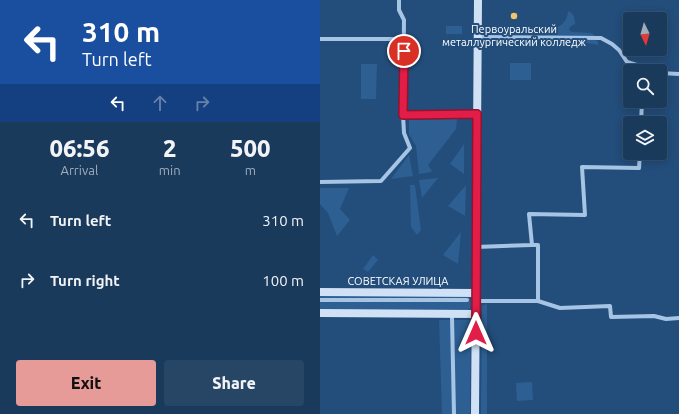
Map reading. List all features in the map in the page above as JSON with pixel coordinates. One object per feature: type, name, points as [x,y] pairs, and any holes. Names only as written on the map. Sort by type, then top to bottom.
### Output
[{"type":"main road","points":[[475,414],[476,314],[473,298],[476,247],[478,0]]},
{"type":"main road","name":"СОВЕТСКАЯ УЛИЦА","points":[[320,292],[473,298]]},
{"type":"main road","points":[[320,313],[476,314]]},
{"type":"street","points":[[320,182],[381,181],[410,148],[404,134],[404,20],[399,10],[399,0]]},
{"type":"street","points":[[478,37],[601,38],[619,50],[627,62],[633,64]]},
{"type":"street","points":[[320,38],[404,39]]},
{"type":"street","points":[[667,73],[679,74]]},
{"type":"street","points":[[403,115],[477,114]]},
{"type":"street","points":[[532,245],[529,214],[585,215],[582,167],[639,168],[640,160]]},
{"type":"street","points":[[476,247],[538,245],[538,301]]},
{"type":"street","points":[[320,300],[473,298],[538,301],[560,308],[610,306],[612,317],[654,316],[666,319],[679,318]]},
{"type":"street","points":[[452,317],[454,414]]},
{"type":"shaded area","points":[[568,11],[573,15],[575,22],[569,30],[572,32],[592,33],[594,35],[593,37],[545,35],[552,28],[558,27],[563,23],[567,17]]},
{"type":"shaded area","points":[[446,26],[462,26],[462,34],[446,34]]},
{"type":"shaded area","points":[[595,39],[598,42],[598,45],[588,43],[551,43],[543,40]]},
{"type":"shaded area","points":[[510,63],[531,63],[531,80],[510,80]]},
{"type":"shaded area","points":[[361,64],[377,64],[376,99],[361,99]]},
{"type":"shaded area","points":[[457,119],[456,129],[428,165],[432,171],[419,174],[416,146],[409,134],[409,120]]},
{"type":"shaded area","points":[[464,144],[464,174],[450,164]]},
{"type":"shaded area","points":[[409,155],[413,176],[391,179]]},
{"type":"shaded area","points":[[438,178],[422,198],[419,180]]},
{"type":"shaded area","points":[[410,185],[415,185],[421,230],[417,235],[411,227]]},
{"type":"shaded area","points":[[466,185],[465,216],[448,206]]},
{"type":"shaded area","points":[[320,188],[349,188],[340,209],[350,220],[337,236],[328,213],[320,204]]},
{"type":"shaded area","points":[[461,232],[458,264],[443,255]]},
{"type":"shaded area","points":[[373,255],[378,260],[368,272],[363,269]]},
{"type":"shaded area","points":[[357,274],[369,284],[346,285]]},
{"type":"shaded area","points":[[414,295],[469,297],[471,303],[470,309],[320,310],[320,296]]},
{"type":"shaded area","points":[[487,304],[487,414],[481,414],[482,307],[483,305]]},
{"type":"shaded area","points":[[439,320],[471,320],[470,414],[442,414]]},
{"type":"shaded area","points":[[532,382],[533,400],[517,401],[516,383]]},
{"type":"place","name":"Первоуральский металлургический колледж","points":[[514,16]]},
{"type":"route","points":[[404,51],[403,115],[477,114],[476,333]]}]
